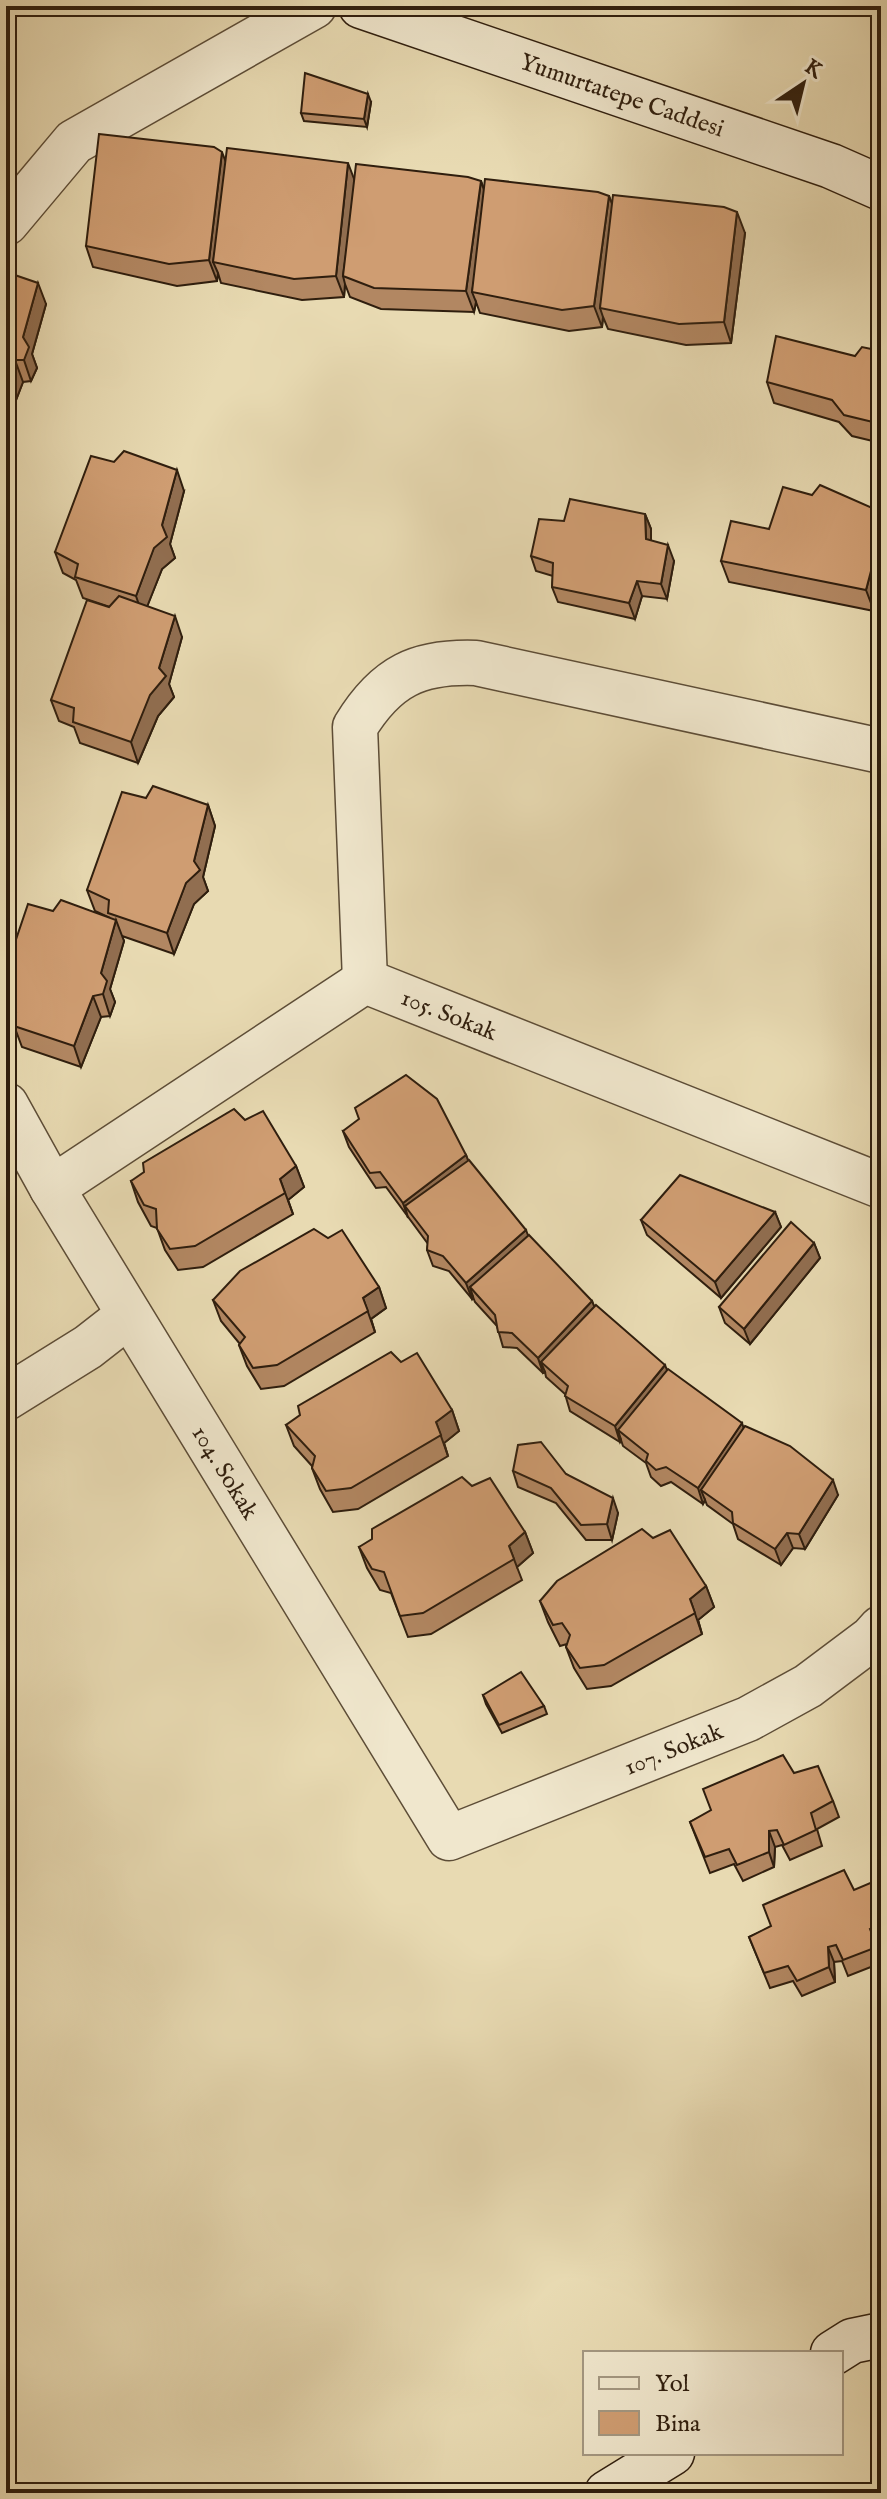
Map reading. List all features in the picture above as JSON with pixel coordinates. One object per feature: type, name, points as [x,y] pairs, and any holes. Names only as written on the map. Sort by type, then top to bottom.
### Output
[{"type":"street","points":[[6,223],[74,142],[314,6]]},
{"type":"street","name":"Yumurtatepe Caddesi","points":[[361,6],[831,166],[881,188]]},
{"type":"street","points":[[52,1188],[365,981],[355,727],[370,702],[390,683],[415,670],[446,662],[476,663],[881,751]]},
{"type":"street","name":"105. Sokak","points":[[365,981],[881,1186]]},
{"type":"street","name":"104. Sokak","points":[[6,1105],[52,1188],[449,1838]]},
{"type":"street","points":[[6,1398],[44,1377],[129,1315]]},
{"type":"street","name":"107. Sokak","points":[[449,1838],[748,1719],[808,1686],[881,1628]]},
{"type":"street","points":[[836,2351],[852,2341],[881,2335]]},
{"type":"street","points":[[607,2493],[669,2455]]},
{"type":"building","points":[[305,73],[368,94],[364,119],[301,113]]},
{"type":"building","points":[[99,134],[214,147],[222,152],[209,260],[169,264],[86,246]]},
{"type":"building","points":[[227,148],[348,163],[336,276],[294,279],[213,262]]},
{"type":"building","points":[[356,164],[481,181],[466,291],[374,288],[343,276]]},
{"type":"building","points":[[485,179],[598,192],[609,196],[594,306],[562,310],[472,292]]},
{"type":"building","points":[[613,195],[724,207],[737,212],[724,322],[679,324],[600,308]]},
{"type":"building","points":[[6,272],[38,283],[23,337],[29,347],[24,360],[15,360],[6,384]]},
{"type":"building","points":[[776,336],[855,356],[862,347],[881,353],[881,424],[844,415],[832,400],[767,382]]},
{"type":"building","points":[[124,451],[177,470],[162,525],[167,537],[154,548],[136,596],[75,577],[78,564],[55,552],[91,456],[114,462]]},
{"type":"building","points":[[820,485],[879,511],[881,533],[866,590],[721,561],[731,521],[769,529],[783,487],[812,495]]},
{"type":"building","points":[[570,499],[645,514],[646,539],[668,545],[661,584],[637,581],[629,603],[552,587],[553,563],[531,556],[539,519],[564,521]]},
{"type":"building","points":[[119,596],[175,616],[159,668],[166,676],[150,695],[131,742],[73,722],[74,708],[51,700],[87,600],[109,607]]},
{"type":"building","points":[[153,786],[208,805],[194,861],[200,870],[186,883],[167,933],[108,913],[109,900],[87,890],[122,792],[146,798]]},
{"type":"building","points":[[61,900],[116,920],[101,973],[107,981],[103,994],[93,996],[74,1046],[14,1026],[16,1013],[6,1009],[6,969],[28,904],[53,911]]},
{"type":"building","points":[[406,1075],[437,1099],[466,1155],[403,1203],[380,1172],[370,1173],[343,1131],[359,1119],[355,1108]]},
{"type":"building","points":[[234,1109],[245,1120],[263,1111],[296,1166],[280,1179],[285,1193],[195,1246],[170,1249],[157,1229],[156,1209],[144,1205],[131,1181],[144,1172],[143,1163]]},
{"type":"building","points":[[469,1160],[526,1230],[466,1283],[443,1256],[427,1250],[428,1236],[405,1206]]},
{"type":"building","points":[[680,1175],[775,1212],[715,1282],[641,1220]]},
{"type":"building","points":[[791,1222],[814,1243],[744,1329],[719,1307]]},
{"type":"building","points":[[314,1229],[328,1238],[342,1230],[379,1287],[363,1298],[368,1311],[277,1365],[253,1368],[239,1345],[245,1337],[213,1300],[240,1271]]},
{"type":"building","points":[[529,1235],[592,1301],[538,1358],[512,1333],[498,1332],[495,1315],[470,1287]]},
{"type":"building","points":[[596,1305],[665,1365],[615,1426],[565,1396],[568,1386],[541,1362]]},
{"type":"building","points":[[391,1352],[401,1362],[417,1353],[452,1410],[436,1422],[441,1435],[351,1488],[326,1491],[312,1468],[315,1456],[286,1425],[300,1415],[298,1406]]},
{"type":"building","points":[[668,1369],[742,1423],[698,1488],[666,1467],[656,1470],[646,1461],[648,1454],[618,1430]]},
{"type":"building","points":[[745,1426],[790,1446],[833,1480],[799,1534],[787,1533],[775,1549],[733,1523],[732,1512],[701,1490]]},
{"type":"building","points":[[541,1442],[566,1474],[613,1498],[607,1524],[581,1525],[551,1488],[513,1471],[518,1445]]},
{"type":"building","points":[[462,1477],[472,1486],[490,1478],[525,1532],[509,1546],[514,1559],[423,1613],[400,1616],[384,1572],[372,1569],[359,1547],[372,1539],[372,1529]]},
{"type":"building","points":[[642,1529],[653,1538],[670,1530],[706,1586],[690,1599],[695,1613],[604,1665],[580,1668],[566,1647],[570,1635],[562,1623],[553,1625],[540,1601],[557,1581]]},
{"type":"building","points":[[521,1672],[544,1706],[499,1725],[483,1695]]},
{"type":"building","points":[[783,1755],[794,1773],[818,1766],[833,1801],[811,1813],[816,1830],[784,1845],[777,1830],[769,1831],[769,1852],[737,1865],[729,1849],[705,1857],[690,1822],[711,1810],[703,1789]]},
{"type":"building","points":[[844,1870],[854,1890],[875,1881],[881,1894],[881,1924],[870,1929],[877,1947],[843,1960],[836,1945],[828,1947],[829,1967],[797,1981],[788,1966],[764,1973],[749,1937],[771,1926],[763,1905]]}]
